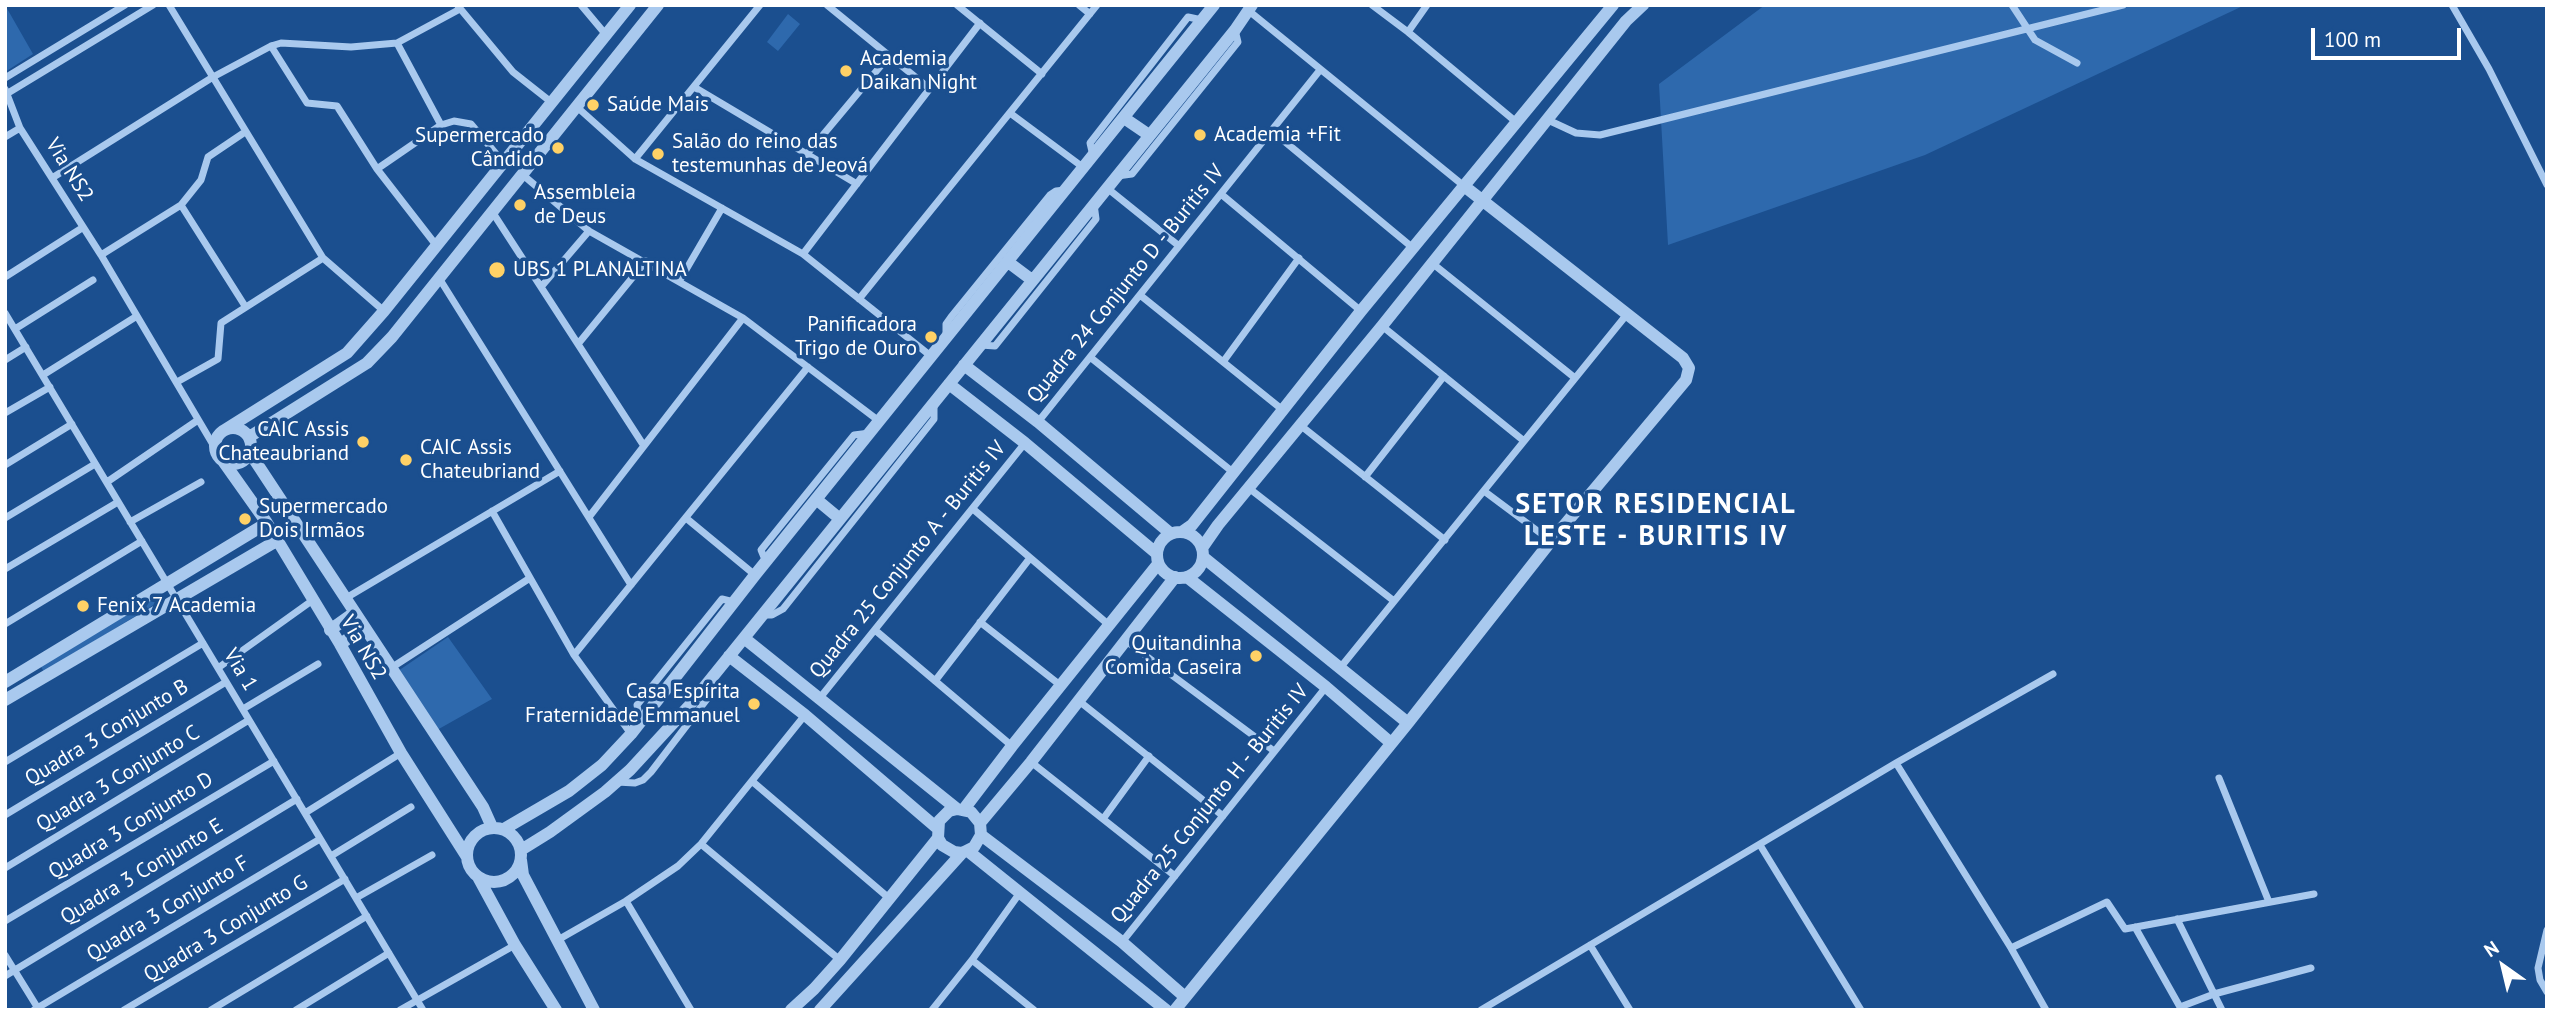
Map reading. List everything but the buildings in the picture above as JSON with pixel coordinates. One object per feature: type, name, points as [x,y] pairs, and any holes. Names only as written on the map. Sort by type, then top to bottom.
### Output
[{"type":"street","points":[[5,78],[125,5]]},
{"type":"street","points":[[7,91],[153,5]]},
{"type":"street","points":[[169,5],[323,258],[384,311]]},
{"type":"street","points":[[581,5],[607,36]]},
{"type":"street","points":[[638,5],[645,11],[655,9]]},
{"type":"street","points":[[635,159],[760,5]]},
{"type":"street","points":[[827,5],[930,89]]},
{"type":"street","points":[[957,5],[1042,74]]},
{"type":"street","points":[[1079,5],[1090,15]]},
{"type":"street","points":[[859,299],[1097,5]]},
{"type":"street","points":[[1372,5],[1515,121]]},
{"type":"street","points":[[1408,32],[1427,5]]},
{"type":"street","points":[[791,1010],[840,960],[890,899],[938,833],[943,815],[960,809],[1109,625],[1157,558],[1161,541],[1192,525],[1361,311],[1613,5]]},
{"type":"street","points":[[820,1010],[965,852],[974,847],[980,829],[1126,641],[1181,577],[1198,569],[1202,553],[1217,525],[1250,489],[1626,21],[1643,5]]},
{"type":"street","points":[[2012,5],[2026,29],[2041,44],[2077,63]]},
{"type":"street","points":[[1548,121],[1576,133],[1600,135],[2123,5]]},
{"type":"street","points":[[2452,5],[2489,69],[2547,185]]},
{"type":"street","points":[[52,178],[213,77],[271,46],[281,43],[351,47],[397,43],[458,7],[513,72],[551,102]]},
{"type":"street","points":[[556,1010],[469,865],[468,847],[473,837],[482,830],[498,828],[569,791],[603,765],[631,734],[755,575],[1211,7]]},
{"type":"street","points":[[478,876],[486,880],[504,880],[517,868],[521,855],[616,782],[689,706],[1250,8],[1320,70],[1481,201],[1683,358],[1689,368],[1686,380],[1551,541],[1408,723],[1175,1010]]},
{"type":"street","points":[[249,437],[368,363],[496,209],[655,9]]},
{"type":"street","points":[[223,431],[238,428],[249,437],[250,453],[241,462],[223,461],[215,448],[223,431],[347,353],[384,311],[627,10],[638,31]]},
{"type":"street","points":[[1093,156],[1090,143],[1188,17],[1202,20]]},
{"type":"street","points":[[803,254],[980,23]]},
{"type":"street","points":[[1116,176],[1132,174],[1238,42],[1235,30]]},
{"type":"street","points":[[397,43],[441,125]]},
{"type":"street","points":[[271,46],[307,103],[337,106],[377,169],[436,245]]},
{"type":"street","points":[[807,154],[889,56]]},
{"type":"street","name":"Quadra 24 Conjunto D - Buritis IV","points":[[1038,422],[1320,70]]},
{"type":"street","points":[[694,87],[857,184]]},
{"type":"street","name":"Via NS2","points":[[7,91],[20,128],[101,255],[215,448]]},
{"type":"street","points":[[577,107],[635,159],[803,254],[932,357]]},
{"type":"street","points":[[1010,113],[1084,168]]},
{"type":"street","points":[[1124,118],[1149,135]]},
{"type":"street","points":[[377,169],[441,125],[454,121],[471,124],[503,162]]},
{"type":"street","points":[[5,137],[20,128]]},
{"type":"street","points":[[1272,131],[1413,248]]},
{"type":"street","points":[[101,255],[181,205],[201,180],[208,157],[245,132]]},
{"type":"street","points":[[523,175],[589,231],[743,317],[879,421]]},
{"type":"street","points":[[493,176],[502,186],[511,190]]},
{"type":"street","points":[[1107,187],[1180,246]]},
{"type":"street","points":[[482,189],[494,197],[496,209],[541,287],[644,446]]},
{"type":"street","points":[[946,338],[946,324],[951,317],[1049,195],[1066,190]]},
{"type":"street","points":[[1221,194],[1361,311]]},
{"type":"street","points":[[980,345],[995,346],[1096,219],[1094,203]]},
{"type":"street","points":[[181,205],[245,306]]},
{"type":"street","points":[[680,280],[722,208]]},
{"type":"street","points":[[5,277],[82,228]]},
{"type":"street","points":[[541,287],[589,231]]},
{"type":"street","points":[[177,382],[218,359],[221,323],[323,258]]},
{"type":"street","points":[[1223,362],[1299,258]]},
{"type":"street","points":[[578,345],[646,261]]},
{"type":"street","points":[[1008,261],[1032,280]]},
{"type":"street","points":[[1431,263],[1575,378]]},
{"type":"street","points":[[439,278],[631,585]]},
{"type":"street","points":[[15,329],[93,280]]},
{"type":"street","points":[[1140,295],[1284,411]]},
{"type":"street","name":"Via 1","points":[[5,313],[423,1010]]},
{"type":"street","points":[[1340,669],[1628,313]]},
{"type":"street","points":[[43,375],[136,316]]},
{"type":"street","points":[[589,517],[743,317]]},
{"type":"street","points":[[1382,326],[1524,441]]},
{"type":"street","points":[[5,360],[26,347]]},
{"type":"street","points":[[1090,357],[1234,474]]},
{"type":"street","points":[[964,365],[1176,533],[1195,537],[1202,553],[1408,723]]},
{"type":"street","points":[[574,656],[808,367]]},
{"type":"street","points":[[1364,477],[1444,376]]},
{"type":"street","points":[[949,384],[1026,443],[1157,558],[1168,575],[1181,577],[1326,687],[1391,743]]},
{"type":"street","points":[[5,413],[50,387]]},
{"type":"street","points":[[762,615],[772,615],[783,609],[934,419],[934,403]]},
{"type":"street","points":[[107,482],[198,420]]},
{"type":"street","points":[[5,465],[72,424]]},
{"type":"street","points":[[1300,425],[1445,540]]},
{"type":"street","points":[[766,562],[761,550],[854,435],[870,433]]},
{"type":"street","name":"Quadra 25 Conjunto A - Buritis IV","points":[[818,699],[1026,443]]},
{"type":"street","name":"Via NS2","points":[[250,453],[498,828]]},
{"type":"street","name":"Via NS2","points":[[223,461],[278,540],[401,753],[467,858]]},
{"type":"street","points":[[5,518],[95,464]]},
{"type":"street","points":[[346,598],[560,471]]},
{"type":"street","points":[[130,522],[201,482]]},
{"type":"street","points":[[1250,489],[1394,601]]},
{"type":"street","points":[[1484,491],[1551,541]]},
{"type":"street","points":[[816,499],[840,519]]},
{"type":"street","points":[[5,569],[118,502]]},
{"type":"street","points":[[973,509],[1109,625]]},
{"type":"street","points":[[492,511],[574,656],[631,734]]},
{"type":"street","points":[[686,518],[755,575]]},
{"type":"street","points":[[6,681],[267,523]]},
{"type":"street","points":[[244,537],[255,554]]},
{"type":"street","points":[[5,700],[278,540]]},
{"type":"street","points":[[5,624],[142,541]]},
{"type":"street","points":[[935,681],[1030,558]]},
{"type":"street","points":[[390,668],[530,578]]},
{"type":"street","points":[[218,668],[313,600]]},
{"type":"street","points":[[330,629],[354,613]]},
{"type":"street","points":[[980,622],[1060,685]]},
{"type":"street","points":[[340,644],[365,628]]},
{"type":"street","points":[[875,630],[1012,746]]},
{"type":"street","points":[[744,638],[960,809],[971,812],[980,829],[1122,942],[1185,997]]},
{"type":"street","points":[[1126,641],[1274,751]]},
{"type":"street","points":[[5,762],[203,643]]},
{"type":"street","points":[[729,656],[805,715],[938,833],[947,850],[965,852],[1166,1010]]},
{"type":"street","points":[[243,709],[318,664]]},
{"type":"street","points":[[33,666],[33,674],[40,680]]},
{"type":"street","points":[[1481,1010],[1896,763],[2053,674]]},
{"type":"street","points":[[6,681],[16,684],[17,693]]},
{"type":"street","name":"Quadra 3 Conjunto B","points":[[5,815],[226,682]]},
{"type":"street","name":"Quadra 25 Conjunto H - Buritis IV","points":[[1122,942],[1326,687]]},
{"type":"street","points":[[1079,701],[1223,816]]},
{"type":"street","points":[[556,941],[626,901],[678,866],[701,844],[805,715]]},
{"type":"street","name":"Quadra 3 Conjunto C","points":[[5,868],[249,720]]},
{"type":"street","points":[[305,813],[401,753]]},
{"type":"street","points":[[1103,820],[1149,756]]},
{"type":"street","name":"Quadra 3 Conjunto D","points":[[5,921],[274,761]]},
{"type":"street","points":[[1031,762],[1175,876]]},
{"type":"street","points":[[1896,763],[2011,948],[2046,1010]]},
{"type":"street","points":[[2219,778],[2269,902]]},
{"type":"street","points":[[753,782],[890,899]]},
{"type":"street","name":"Quadra 3 Conjunto E","points":[[5,976],[297,799]]},
{"type":"street","points":[[331,856],[411,807]]},
{"type":"street","points":[[498,828],[512,834],[521,855],[523,875],[594,1010]]},
{"type":"street","name":"Quadra 3 Conjunto F","points":[[37,1009],[320,839]]},
{"type":"street","points":[[701,844],[840,960]]},
{"type":"street","points":[[1760,845],[1861,1010]]},
{"type":"street","points":[[356,898],[432,855]]},
{"type":"street","name":"Quadra 3 Conjunto G","points":[[124,1010],[345,879]]},
{"type":"street","points":[[932,1010],[1019,894]]},
{"type":"street","points":[[2011,948],[2107,902],[2124,929],[2314,894]]},
{"type":"street","points":[[626,901],[691,1010]]},
{"type":"street","points":[[211,1010],[367,916]]},
{"type":"street","points":[[2176,919],[2222,1010]]},
{"type":"street","points":[[2136,927],[2180,1007],[2214,993],[2311,968]]},
{"type":"street","points":[[2547,930],[2538,968],[2540,980],[2547,992]]},
{"type":"street","points":[[400,1010],[515,944]]},
{"type":"street","points":[[1590,945],[1630,1010]]},
{"type":"street","points":[[296,1010],[389,953]]},
{"type":"street","points":[[5,955],[37,1009]]},
{"type":"street","points":[[972,960],[1034,1010]]},
{"type":"shaded area","points":[[5,5],[33,54],[5,72]]},
{"type":"shaded area","points":[[1765,5],[2245,5],[1925,155],[1668,245],[1659,84]]},
{"type":"shaded area","points":[[788,14],[800,24],[778,51],[767,42]]},
{"type":"shaded area","points":[[161,593],[165,598],[44,672],[40,665]]},
{"type":"shaded area","points":[[448,637],[492,699],[437,730],[398,671]]},
{"type":"place","name":"Academia Daikan Night","points":[[846,71]]},
{"type":"place","name":"Saúde Mais","points":[[593,105]]},
{"type":"place","name":"Academia +Fit","points":[[1200,135]]},
{"type":"place","name":"Supermercado Cândido","points":[[558,148]]},
{"type":"place","name":"Salão do reino das testemunhas de Jeová","points":[[658,154]]},
{"type":"place","name":"Assembleia de Deus","points":[[520,205]]},
{"type":"place","name":"UBS 1 PLANALTINA","points":[[497,270]]},
{"type":"place","name":"Panificadora Trigo de Ouro","points":[[931,337]]},
{"type":"place","name":"CAIC Assis Chateaubriand","points":[[363,442]]},
{"type":"place","name":"CAIC Assis Chateubriand","points":[[406,460]]},
{"type":"place","name":"Supermercado Dois Irmãos","points":[[245,519]]},
{"type":"place","name":"Fenix 7 Academia","points":[[83,606]]},
{"type":"place","name":"Quitandinha Comida Caseira","points":[[1256,656]]},
{"type":"place","name":"Casa Espírita Fraternidade Emmanuel","points":[[754,704]]},
{"type":"district","name":"SETOR RESIDENCIAL LESTE - BURITIS IV","points":[[1656,521]]}]
